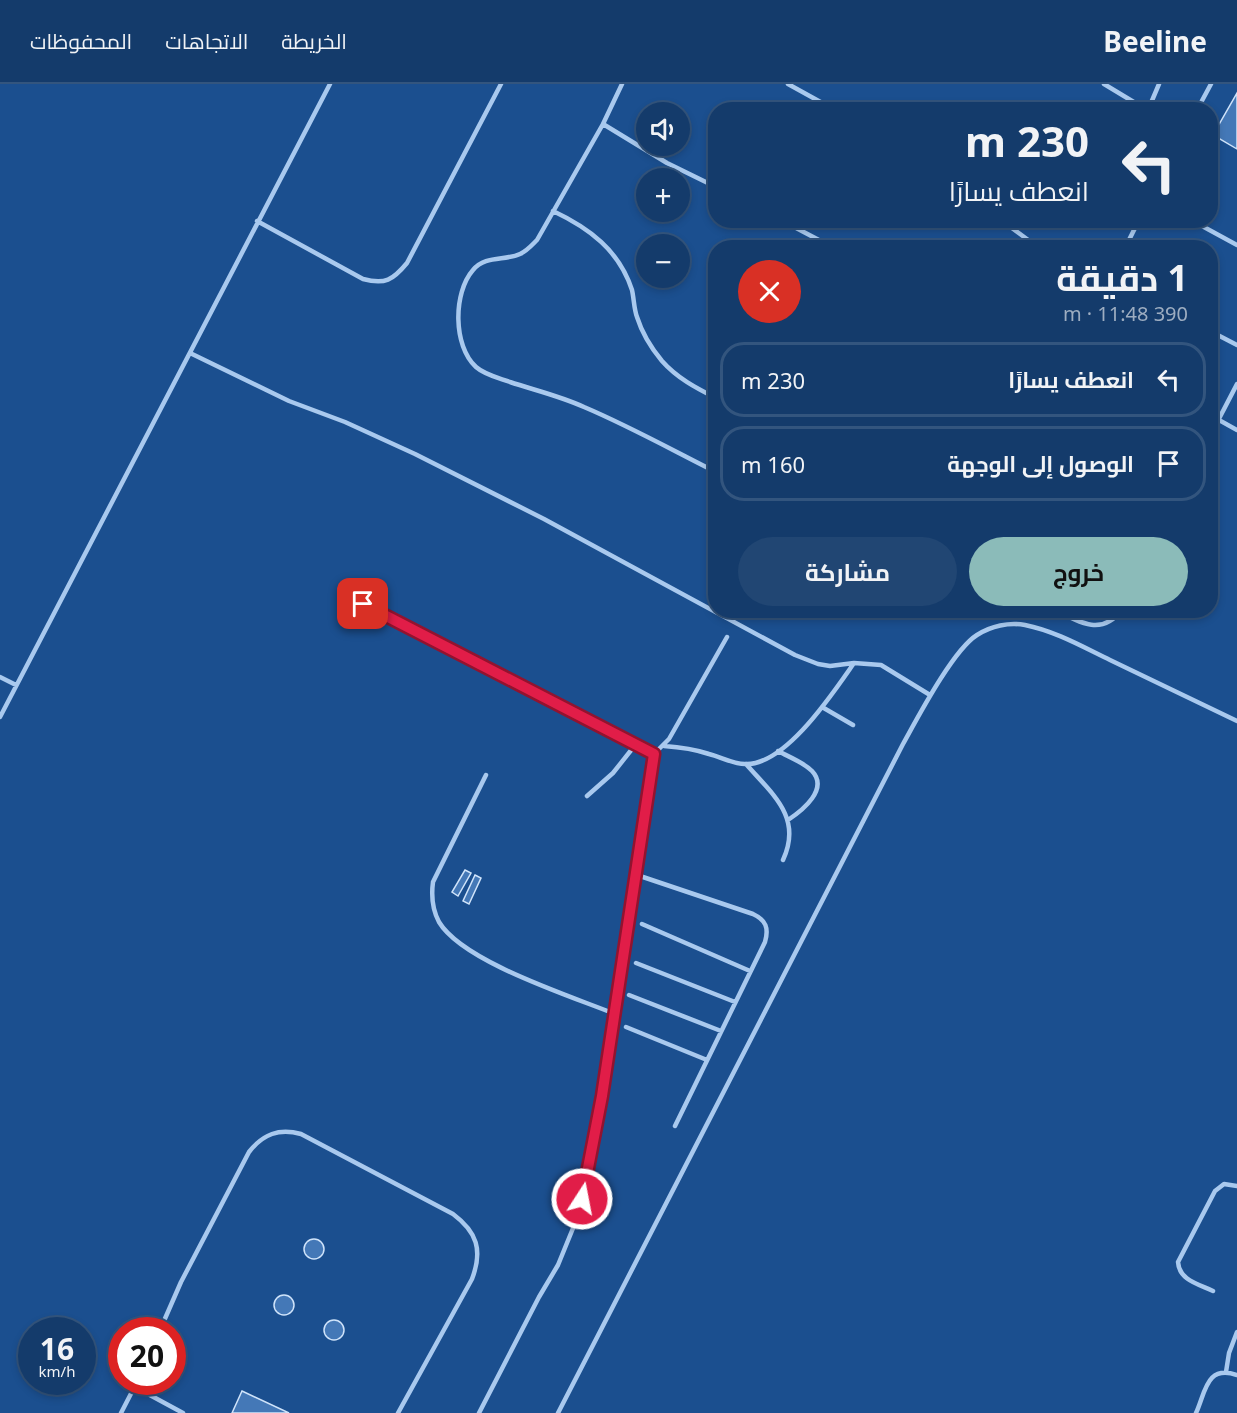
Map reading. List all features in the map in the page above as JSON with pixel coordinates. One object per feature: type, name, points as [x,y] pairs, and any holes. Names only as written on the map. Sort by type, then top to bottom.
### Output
[{"type":"lane","points":[[0,717],[257,220],[330,84]]},
{"type":"lane","points":[[257,220],[363,279],[376,283],[390,280],[407,263],[501,84]]},
{"type":"lane","points":[[622,84],[603,124],[542,233],[530,248],[519,255],[486,261],[474,268],[462,294],[458,332],[463,351],[477,368],[494,376],[581,405],[708,468]]},
{"type":"lane","points":[[788,84],[821,102]]},
{"type":"lane","points":[[1104,84],[1134,102]]},
{"type":"lane","points":[[1152,102],[1159,84]]},
{"type":"lane","points":[[1201,102],[1211,84]]},
{"type":"lane","points":[[603,124],[667,163],[708,183]]},
{"type":"lane","points":[[553,211],[579,223],[602,241],[619,264],[632,290],[637,318],[662,362],[681,379],[708,394]]},
{"type":"lane","points":[[796,228],[819,240]]},
{"type":"lane","points":[[1012,228],[1028,240]]},
{"type":"lane","points":[[1206,228],[1237,245]]},
{"type":"lane","points":[[1218,335],[1237,345]]},
{"type":"lane","points":[[190,353],[295,404],[345,422],[416,454],[544,519],[708,608]]},
{"type":"lane","points":[[1237,384],[1219,420],[1237,429]]},
{"type":"lane","points":[[342,593],[654,754]]},
{"type":"lane","points":[[727,618],[795,655],[818,664],[881,665],[930,695]]},
{"type":"lane","points":[[1071,618],[1083,624],[1098,626],[1114,618]]},
{"type":"lane","points":[[558,1413],[903,744],[930,695],[957,655],[976,635],[1007,624],[1024,625],[1072,642],[1237,721]]},
{"type":"lane","points":[[479,1413],[573,1233],[602,1096],[654,754],[669,739],[727,637]]},
{"type":"lane","points":[[664,746],[695,750],[746,764],[769,759],[809,724],[854,663]]},
{"type":"lane","points":[[0,677],[16,686]]},
{"type":"lane","points":[[822,706],[853,724]]},
{"type":"lane","points":[[587,796],[613,773],[636,744]]},
{"type":"lane","points":[[778,751],[806,766],[816,777],[818,783],[814,795],[788,820]]},
{"type":"lane","points":[[746,764],[775,796],[788,820],[790,834],[783,860]]},
{"type":"lane","points":[[486,775],[433,882],[431,897],[440,924],[465,946],[496,965],[615,1014]]},
{"type":"lane","points":[[637,875],[759,917],[767,928],[767,934],[750,971],[675,1126]]},
{"type":"lane","points":[[642,924],[750,971]]},
{"type":"lane","points":[[636,963],[735,1002]]},
{"type":"lane","points":[[629,995],[721,1031]]},
{"type":"lane","points":[[626,1027],[707,1060]]},
{"type":"lane","points":[[166,1317],[181,1282],[249,1152],[266,1135],[277,1131],[301,1134],[453,1214],[465,1223],[473,1236],[477,1250],[477,1265],[472,1279],[398,1413]]},
{"type":"lane","points":[[1213,1291],[1186,1279],[1178,1269],[1178,1262],[1215,1191],[1224,1184],[1237,1186]]},
{"type":"lane","points":[[1226,1372],[1229,1353],[1237,1332]]},
{"type":"lane","points":[[1196,1413],[1212,1377],[1226,1372],[1237,1375]]},
{"type":"lane","points":[[121,1413],[130,1395]]},
{"type":"lane","points":[[154,1395],[183,1413]]},
{"type":"building","points":[[1237,93],[1237,149],[1218,138],[1218,126]]},
{"type":"building","points":[[465,870],[471,873],[458,896],[452,892]]},
{"type":"building","points":[[475,875],[481,878],[469,904],[463,901]]},
{"type":"building","points":[[314,1239],[321,1242],[324,1249],[321,1256],[314,1259],[307,1256],[304,1249],[307,1242]]},
{"type":"building","points":[[284,1295],[291,1298],[294,1305],[291,1312],[284,1315],[277,1312],[274,1305],[277,1298]]},
{"type":"building","points":[[334,1320],[341,1323],[344,1330],[341,1337],[334,1340],[327,1337],[324,1330],[327,1323]]},
{"type":"building","points":[[242,1391],[289,1413],[232,1413]]},
{"type":"route","points":[[363,604],[654,754],[602,1096],[582,1199]]}]
